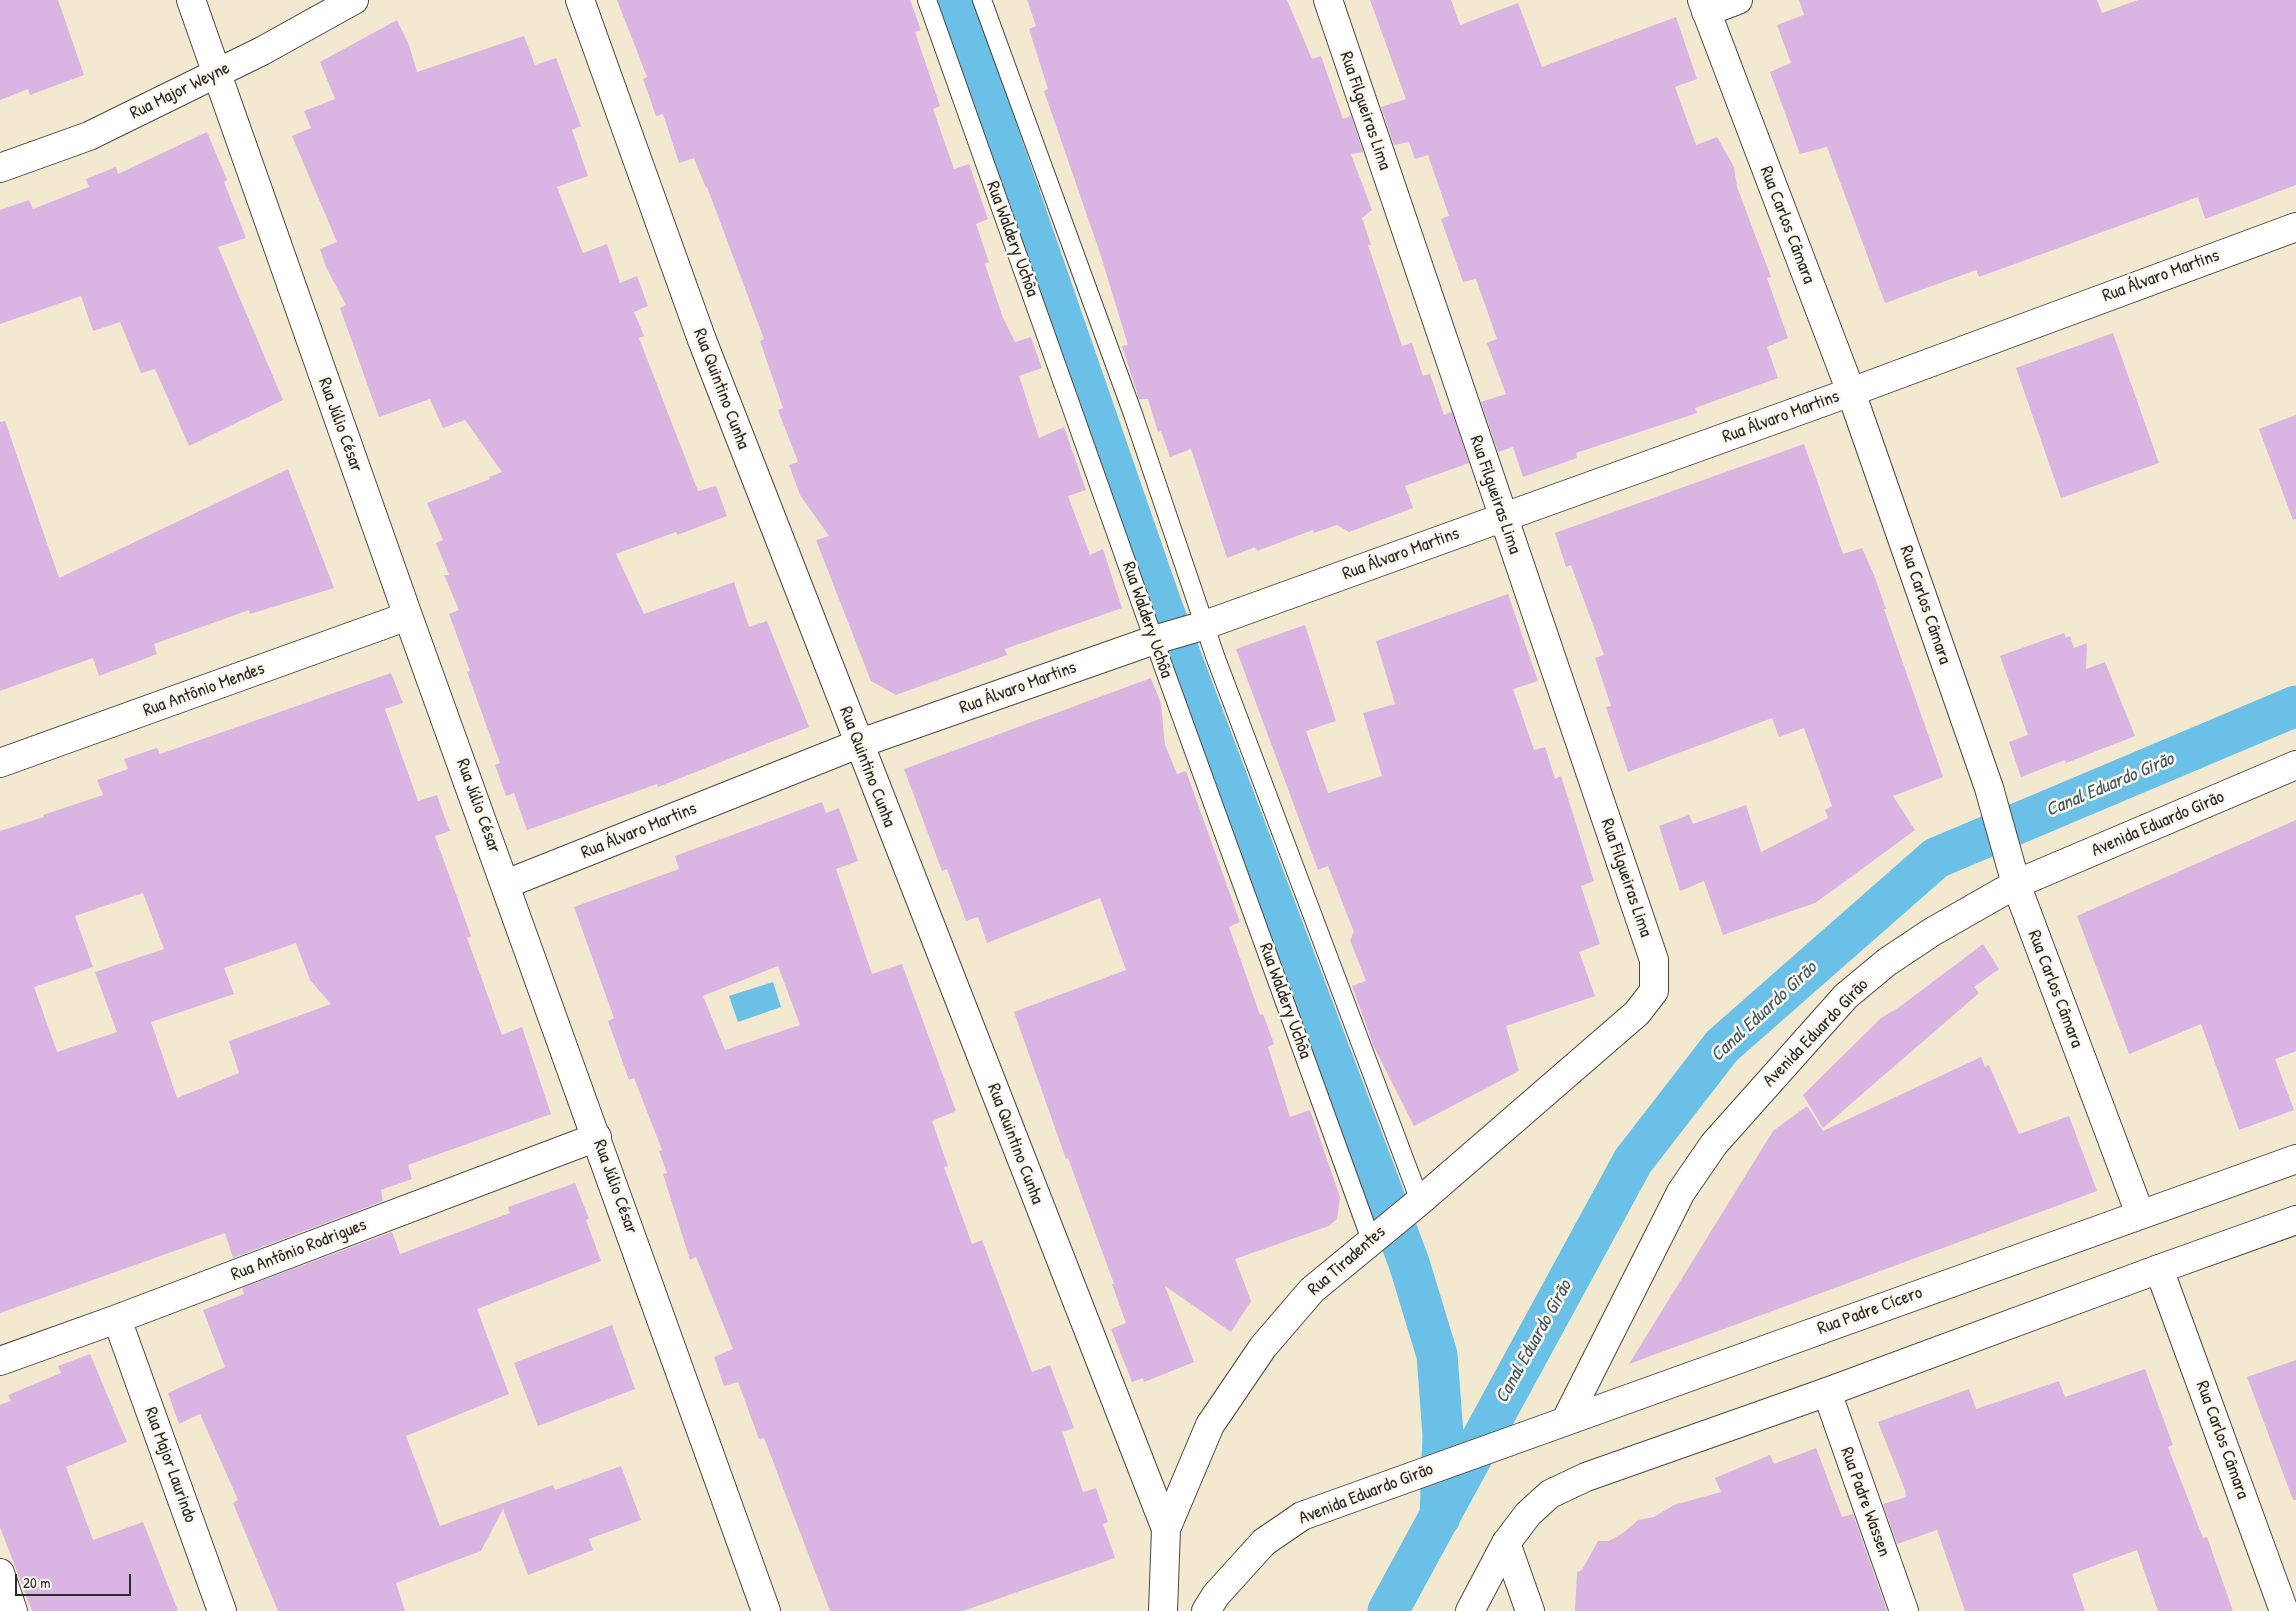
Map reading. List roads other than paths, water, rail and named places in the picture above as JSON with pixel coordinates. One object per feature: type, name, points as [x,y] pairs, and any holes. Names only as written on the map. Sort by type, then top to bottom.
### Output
[{"type":"street","name":"Rua Júlio César","points":[[191,0],[408,616],[766,1611]]},
{"type":"street","name":"Rua Major Weyne","points":[[0,168],[89,136],[216,74],[354,0]]},
{"type":"street","name":"Rua Quintino Cunha","points":[[580,0],[702,340],[858,744],[1166,1529]]},
{"type":"street","name":"Rua Filgueiras Lima","points":[[1328,0],[1654,960],[1654,991]]},
{"type":"street","points":[[1704,6],[1738,0]]},
{"type":"street","name":"Rua Carlos Câmara","points":[[1704,6],[1851,392],[1989,788],[2014,873],[2140,1214]]},
{"type":"street","name":"Rua Álvaro Martins","points":[[506,884],[858,744],[1154,640],[1203,626],[1851,392],[2296,227]]},
{"type":"street","name":"Rua Antônio Mendes","points":[[0,763],[408,616]]},
{"type":"street","name":"Avenida Eduardo Girão","points":[[1566,1420],[1681,1192],[1714,1144],[1846,996],[1887,962],[2014,873],[2296,766]]},
{"type":"street","name":"Rua Tiradentes","points":[[1163,1611],[1166,1529],[1210,1425],[1263,1347],[1312,1290],[1420,1201],[1636,1013],[1654,991]]},
{"type":"street","name":"Rua Antônio Rodrigues","points":[[0,1361],[117,1319],[597,1137]]},
{"type":"street","name":"Rua Padre Cícero","points":[[1432,1468],[2296,1159]]},
{"type":"street","points":[[1470,1611],[1506,1543],[1528,1514],[1550,1494],[1586,1477],[1827,1392],[2296,1220]]},
{"type":"street","name":"Rua Carlos Câmara","points":[[2159,1269],[2284,1611]]},
{"type":"street","name":"Rua Major Laurindo","points":[[117,1319],[222,1611]]},
{"type":"street","name":"Rua Padre Wassen","points":[[1827,1392],[1904,1611]]},
{"type":"street","name":"Avenida Eduardo Girão","points":[[1206,1611],[1216,1596],[1264,1542],[1302,1516],[1432,1468]]},
{"type":"street","points":[[1506,1543],[1530,1611]]},
{"type":"street","points":[[0,1573],[13,1611]]},
{"type":"lane","name":"Rua Waldery Uchôa","points":[[927,0],[1154,640],[1371,1240]]},
{"type":"lane","points":[[982,0],[1104,333],[1203,626],[1420,1201]]},
{"type":"water","points":[[773,982],[781,1007],[738,1022],[729,996]]},
{"type":"waterway","points":[[952,0],[1161,604],[1409,1263],[1437,1355],[1443,1435],[1440,1517]]},
{"type":"waterway","name":"Canal Eduardo Girão","points":[[1388,1611],[1633,1161],[1722,1046],[1936,858],[2296,706]]}]
